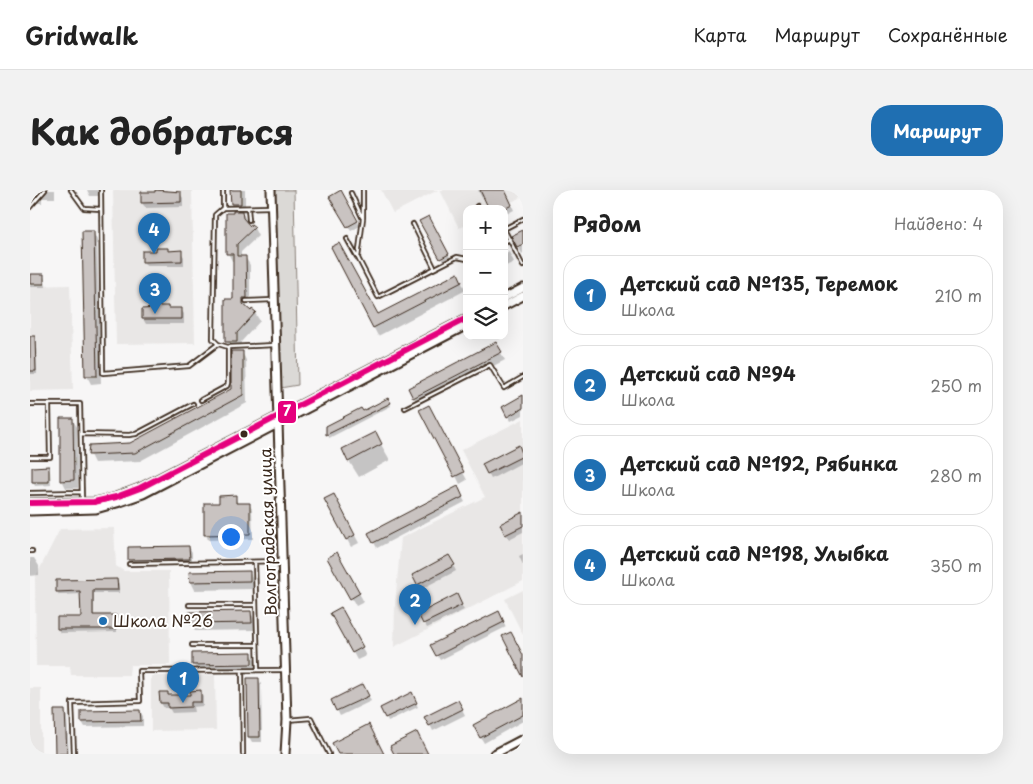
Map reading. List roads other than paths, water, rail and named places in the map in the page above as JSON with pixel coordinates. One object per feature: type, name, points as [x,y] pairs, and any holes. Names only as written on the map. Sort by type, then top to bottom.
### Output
[{"type":"main road","name":"Волгоградская улица","points":[[272,190],[286,670],[287,720],[285,754]]},
{"type":"main road","points":[[508,296],[523,288]]},
{"type":"main road","points":[[508,304],[523,296]]},
{"type":"main road","points":[[30,511],[83,510],[117,504],[143,494],[463,320]]},
{"type":"main road","points":[[30,503],[94,502],[116,497],[140,488],[278,421],[463,327]]},
{"type":"main road","points":[[494,754],[523,739]]},
{"type":"lane","points":[[30,206],[45,190]]},
{"type":"lane","points":[[71,190],[84,208],[100,209]]},
{"type":"lane","points":[[101,190],[103,372],[189,366],[218,344]]},
{"type":"lane","points":[[222,190],[223,208]]},
{"type":"lane","points":[[358,258],[363,218],[363,190]]},
{"type":"lane","points":[[351,193],[363,218]]},
{"type":"lane","points":[[272,207],[223,208],[215,215],[213,339],[218,344],[228,347],[276,345]]},
{"type":"lane","points":[[248,208],[249,220]]},
{"type":"lane","points":[[508,227],[523,219]]},
{"type":"lane","points":[[413,224],[434,268]]},
{"type":"lane","points":[[508,236],[523,266]]},
{"type":"lane","points":[[347,239],[378,297],[434,268],[457,258],[463,259]]},
{"type":"lane","points":[[246,300],[274,300]]},
{"type":"lane","points":[[201,400],[228,383],[228,347]]},
{"type":"lane","points":[[405,408],[490,366],[504,388],[523,377]]},
{"type":"lane","points":[[30,404],[80,404],[81,492],[83,502]]},
{"type":"lane","points":[[30,457],[50,457],[48,404]]},
{"type":"lane","points":[[81,434],[136,434],[193,404]]},
{"type":"lane","points":[[30,493],[81,492]]},
{"type":"lane","points":[[129,564],[282,561]]},
{"type":"lane","points":[[255,562],[258,670]]},
{"type":"lane","points":[[190,605],[256,605]]},
{"type":"lane","points":[[192,645],[257,645]]},
{"type":"lane","points":[[242,670],[244,754]]},
{"type":"lane","points":[[74,754],[72,703],[140,701],[139,672],[286,670]]},
{"type":"lane","points":[[287,720],[311,718],[329,754]]},
{"type":"place","name":"Детский сад №198, Улыбка","points":[[154,254]]},
{"type":"place","name":"Детский сад №192, Рябинка","points":[[155,314]]},
{"type":"place","name":"Школа №26","points":[[103,621]]},
{"type":"place","name":"Детский сад №94","points":[[415,625]]},
{"type":"place","name":"Детский сад №135, Теремок","points":[[183,703]]}]
